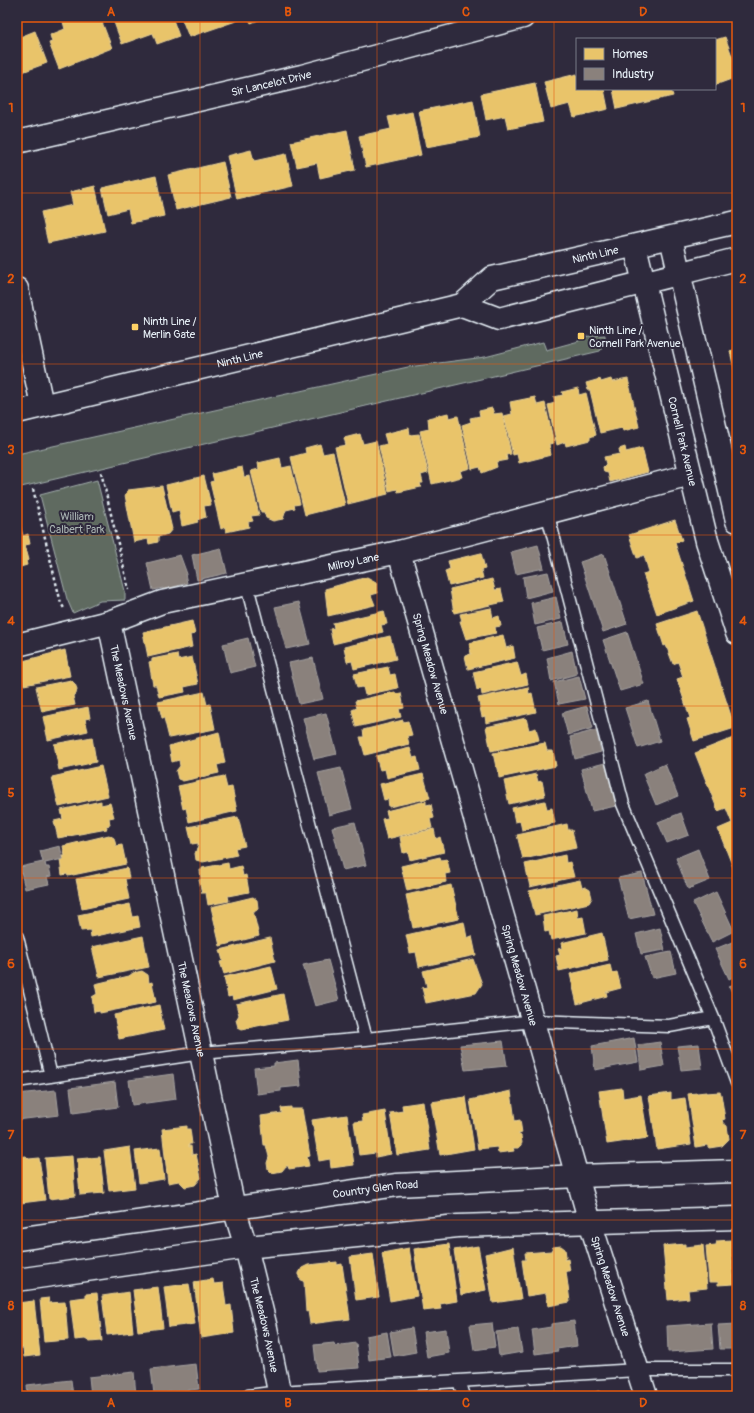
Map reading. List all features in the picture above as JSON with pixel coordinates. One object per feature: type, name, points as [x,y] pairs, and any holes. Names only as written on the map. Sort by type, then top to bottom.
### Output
[{"type":"street","name":"Sir Lancelot Drive","points":[[17,142],[302,76],[489,21],[523,17]]},
{"type":"street","name":"Ninth Line","points":[[17,412],[462,305],[492,278],[737,222]]},
{"type":"street","points":[[671,238],[730,466],[737,521]]},
{"type":"street","name":"Cornell Park Avenue","points":[[635,246],[707,541],[737,633]]},
{"type":"street","points":[[462,305],[499,319],[737,259]]},
{"type":"street","points":[[17,289],[42,405]]},
{"type":"street","name":"Milroy Lane","points":[[17,645],[109,622],[162,602],[247,586],[399,552],[690,475]]},
{"type":"street","name":"Spring Meadow Avenue","points":[[399,552],[534,1021],[590,1222],[646,1396]]},
{"type":"street","name":"The Meadows Avenue","points":[[109,622],[234,1208],[246,1247],[266,1328],[280,1394]]},
{"type":"street","name":"Country Glen Road","points":[[17,1239],[397,1186],[578,1176],[737,1171]]},
{"type":"street","points":[[17,1280],[246,1247],[458,1226],[737,1218]]},
{"type":"lane","points":[[547,512],[623,804],[712,1018],[737,1083]]},
{"type":"lane","points":[[247,586],[366,1039]]},
{"type":"lane","points":[[17,937],[51,1076]]},
{"type":"lane","points":[[17,1081],[201,1053],[366,1039],[534,1021],[669,1026],[712,1018]]},
{"type":"lane","points":[[248,1396],[637,1370],[737,1370]]},
{"type":"lane","points":[[460,1381],[464,1396]]},
{"type":"path","points":[[101,472],[129,587],[132,613]]},
{"type":"path","points":[[33,489],[61,603],[76,630]]},
{"type":"green space","points":[[605,335],[605,343],[600,351],[17,488],[17,454],[408,367],[485,357],[543,342],[546,350],[579,341],[579,337]]},
{"type":"green space","name":"William Calbert Park","points":[[97,480],[125,591],[125,600],[100,601],[73,613],[67,599],[40,495]]},
{"type":"building: Homes","points":[[77,17],[100,17],[112,48],[59,69],[49,43],[52,42],[50,35],[65,29],[63,22]]},
{"type":"building: Homes","points":[[112,17],[172,17],[179,36],[157,44],[153,33],[122,44]]},
{"type":"building: Homes","points":[[181,17],[241,17],[242,19],[189,37]]},
{"type":"building: Homes","points":[[248,17],[266,17],[251,23]]},
{"type":"building: Homes","points":[[17,29],[20,37],[35,31],[47,63],[17,74]]},
{"type":"building: Homes","points":[[725,37],[737,69],[737,77],[716,85],[716,40]]},
{"type":"building: Homes","points":[[576,74],[576,90],[604,90],[608,109],[574,117],[570,104],[551,109],[544,82]]},
{"type":"building: Homes","points":[[535,83],[543,122],[508,129],[505,116],[486,120],[481,94]]},
{"type":"building: Homes","points":[[613,90],[671,90],[673,96],[617,109]]},
{"type":"building: Homes","points":[[473,100],[480,137],[426,147],[419,111]]},
{"type":"building: Homes","points":[[412,112],[421,155],[366,167],[359,136],[391,129],[388,117]]},
{"type":"building: Homes","points":[[347,130],[355,170],[320,178],[317,163],[297,167],[291,142]]},
{"type":"building: Homes","points":[[251,150],[254,161],[286,154],[293,186],[237,199],[227,156]]},
{"type":"building: Homes","points":[[223,162],[231,197],[176,210],[168,175]]},
{"type":"building: Homes","points":[[156,176],[164,216],[131,223],[128,209],[108,214],[102,188]]},
{"type":"building: Homes","points":[[95,186],[105,231],[48,243],[41,212],[73,205],[70,192]]},
{"type":"building: Homes","points":[[737,349],[737,382],[730,351]]},
{"type":"building: Homes","points":[[600,379],[601,382],[611,379],[612,382],[628,379],[639,427],[623,431],[622,428],[600,433],[590,390],[588,390],[586,383]]},
{"type":"building: Homes","points":[[578,388],[579,395],[586,393],[596,435],[590,437],[590,440],[566,446],[565,442],[557,445],[548,405],[555,403],[554,397],[563,395],[562,392]]},
{"type":"building: Homes","points":[[535,397],[537,405],[545,403],[554,443],[549,444],[551,455],[519,463],[517,454],[513,455],[504,416],[512,414],[510,402]]},
{"type":"building: Homes","points":[[492,408],[494,414],[502,413],[511,454],[506,455],[507,460],[496,462],[497,467],[482,473],[480,467],[472,469],[462,425],[471,422],[470,418],[480,416],[479,411]]},
{"type":"building: Homes","points":[[448,413],[449,418],[458,416],[470,468],[460,471],[462,477],[432,484],[420,431],[429,429],[428,418]]},
{"type":"building: Homes","points":[[409,428],[410,435],[419,434],[428,473],[421,475],[423,483],[420,483],[421,487],[398,492],[397,489],[389,491],[379,446],[387,444],[384,434]]},
{"type":"building: Homes","points":[[360,434],[363,444],[376,441],[388,494],[348,504],[335,447],[346,445],[344,438]]},
{"type":"building: Homes","points":[[320,444],[323,454],[333,452],[345,505],[305,515],[291,457],[306,453],[305,448]]},
{"type":"building: Homes","points":[[625,447],[626,452],[642,448],[648,472],[610,482],[608,473],[604,472],[603,467],[606,464],[604,457],[620,454],[619,449]]},
{"type":"building: Homes","points":[[280,458],[282,468],[291,466],[300,504],[294,505],[295,508],[286,510],[283,519],[273,521],[266,518],[264,512],[261,512],[251,471],[259,469],[258,463]]},
{"type":"building: Homes","points":[[242,467],[244,477],[250,476],[259,515],[251,516],[253,521],[248,522],[249,527],[226,532],[225,527],[221,529],[210,482],[214,481],[212,474]]},
{"type":"building: Homes","points":[[204,476],[211,505],[204,506],[206,517],[197,520],[198,522],[182,526],[179,510],[172,512],[166,485]]},
{"type":"building: Homes","points":[[162,486],[172,529],[168,534],[158,537],[158,542],[149,544],[148,539],[134,542],[125,495],[128,490]]},
{"type":"building: Homes","points":[[17,520],[19,520],[23,536],[28,534],[30,544],[25,545],[29,560],[26,561],[27,565],[17,568]]},
{"type":"building: Homes","points":[[675,520],[682,540],[675,543],[694,601],[657,614],[643,574],[649,572],[644,555],[637,558],[629,535]]},
{"type":"building: Homes","points":[[481,553],[485,569],[481,570],[483,578],[449,586],[445,571],[450,569],[448,561]]},
{"type":"building: Homes","points":[[367,577],[376,582],[378,593],[371,595],[375,605],[328,616],[325,589]]},
{"type":"building: Homes","points":[[492,579],[495,590],[501,589],[504,602],[454,613],[450,589]]},
{"type":"building: Homes","points":[[491,608],[493,618],[499,616],[501,626],[495,627],[496,633],[466,639],[460,621],[462,621],[460,614]]},
{"type":"building: Homes","points":[[384,611],[387,624],[381,625],[383,632],[333,644],[330,629],[334,628],[333,623]]},
{"type":"building: Homes","points":[[697,611],[735,728],[694,741],[687,719],[690,718],[677,679],[683,677],[678,662],[673,664],[666,645],[664,646],[657,624]]},
{"type":"building: Homes","points":[[192,621],[195,634],[190,635],[192,647],[148,657],[143,632]]},
{"type":"building: Homes","points":[[503,635],[506,648],[513,646],[515,658],[468,669],[465,656],[471,654],[469,643]]},
{"type":"building: Homes","points":[[390,636],[396,659],[354,669],[352,661],[347,662],[344,647]]},
{"type":"building: Homes","points":[[65,650],[70,676],[24,685],[19,662]]},
{"type":"building: Homes","points":[[177,654],[178,660],[192,657],[198,684],[184,687],[185,692],[159,697],[156,685],[153,685],[149,662],[152,661],[152,659]]},
{"type":"building: Homes","points":[[517,662],[521,676],[526,674],[528,684],[482,695],[481,689],[477,690],[473,672]]},
{"type":"building: Homes","points":[[388,667],[390,675],[395,674],[398,688],[365,695],[363,687],[357,688],[354,674]]},
{"type":"building: Homes","points":[[71,680],[77,689],[76,694],[73,696],[75,705],[42,712],[36,687]]},
{"type":"building: Homes","points":[[528,687],[529,694],[532,693],[536,712],[486,723],[485,716],[482,717],[478,698]]},
{"type":"building: Homes","points":[[204,692],[207,705],[210,704],[215,729],[169,738],[158,702]]},
{"type":"building: Homes","points":[[395,692],[396,694],[401,693],[404,708],[399,709],[401,717],[356,727],[352,710],[357,708],[355,701]]},
{"type":"building: Homes","points":[[88,707],[90,718],[85,719],[88,731],[48,740],[43,717]]},
{"type":"building: Homes","points":[[526,718],[529,730],[536,728],[539,740],[491,751],[486,727]]},
{"type":"building: Homes","points":[[403,720],[403,722],[408,721],[412,735],[407,736],[409,744],[365,755],[360,737],[364,737],[363,730]]},
{"type":"building: Homes","points":[[219,732],[225,763],[217,765],[219,773],[183,781],[178,779],[176,771],[180,766],[179,760],[172,762],[169,746]]},
{"type":"building: Homes","points":[[92,737],[96,762],[59,770],[54,744]]},
{"type":"building: Homes","points":[[733,738],[737,748],[737,869],[734,870],[718,829],[732,823],[726,808],[718,811],[695,753]]},
{"type":"building: Homes","points":[[545,743],[547,751],[553,751],[556,766],[499,778],[498,768],[496,767],[493,753]]},
{"type":"building: Homes","points":[[410,748],[413,758],[417,757],[420,770],[387,778],[385,769],[380,770],[376,756]]},
{"type":"building: Homes","points":[[101,766],[108,796],[59,807],[52,777]]},
{"type":"building: Homes","points":[[423,774],[430,798],[389,807],[388,799],[384,800],[380,784]]},
{"type":"building: Homes","points":[[536,774],[538,782],[542,781],[545,796],[509,804],[504,781]]},
{"type":"building: Homes","points":[[224,776],[227,788],[232,787],[237,811],[189,822],[186,808],[183,809],[178,786]]},
{"type":"building: Homes","points":[[101,801],[101,805],[110,803],[114,817],[109,818],[110,825],[106,826],[107,829],[58,838],[54,821],[63,819],[61,810]]},
{"type":"building: Homes","points":[[426,801],[426,805],[431,804],[434,818],[430,819],[432,828],[387,839],[382,819],[388,818],[386,811]]},
{"type":"building: Homes","points":[[545,801],[547,809],[552,808],[555,823],[522,830],[520,821],[515,822],[512,808]]},
{"type":"building: Homes","points":[[238,817],[245,846],[235,848],[237,855],[203,862],[196,860],[195,853],[198,843],[192,844],[188,827]]},
{"type":"building: Homes","points":[[567,824],[568,830],[572,830],[576,848],[523,859],[517,835]]},
{"type":"building: Homes","points":[[434,829],[436,839],[440,837],[444,852],[410,860],[408,852],[403,853],[400,837]]},
{"type":"building: Homes","points":[[109,835],[114,838],[116,846],[122,845],[126,864],[68,876],[67,874],[62,875],[60,860],[64,859],[63,856],[65,856],[63,846]]},
{"type":"building: Homes","points":[[565,855],[566,863],[570,862],[574,877],[530,887],[525,864]]},
{"type":"building: Homes","points":[[440,857],[441,860],[447,859],[450,873],[445,874],[446,882],[407,891],[401,866]]},
{"type":"building: Homes","points":[[228,863],[229,869],[241,866],[243,876],[246,875],[249,892],[228,896],[229,901],[208,905],[206,893],[202,893],[199,880],[201,879],[200,870],[202,870],[202,868]]},
{"type":"building: Homes","points":[[127,868],[129,878],[125,879],[129,899],[82,909],[76,879]]},
{"type":"building: Homes","points":[[580,880],[582,888],[585,887],[590,890],[592,898],[589,903],[535,915],[529,891]]},
{"type":"building: Homes","points":[[451,885],[459,919],[413,928],[406,895]]},
{"type":"building: Homes","points":[[253,897],[257,900],[258,908],[256,911],[253,911],[259,936],[220,946],[211,907]]},
{"type":"building: Homes","points":[[130,904],[133,917],[138,916],[140,927],[91,937],[90,930],[81,931],[78,915]]},
{"type":"building: Homes","points":[[577,909],[578,918],[583,917],[586,933],[551,940],[549,931],[545,932],[543,916]]},
{"type":"building: Homes","points":[[464,922],[467,938],[472,936],[476,955],[419,967],[416,952],[410,953],[406,935]]},
{"type":"building: Homes","points":[[602,933],[608,960],[559,971],[556,956],[560,955],[558,949],[562,948],[561,943]]},
{"type":"building: Homes","points":[[143,936],[149,967],[99,977],[92,947]]},
{"type":"building: Homes","points":[[270,938],[275,961],[224,974],[220,962],[223,961],[220,950]]},
{"type":"building: Homes","points":[[473,959],[482,984],[476,993],[426,1003],[422,988],[427,987],[423,971]]},
{"type":"building: Homes","points":[[610,965],[612,973],[617,972],[621,988],[606,992],[607,996],[577,1004],[570,974]]},
{"type":"building: Homes","points":[[271,966],[277,989],[233,1000],[232,996],[228,997],[224,977]]},
{"type":"building: Homes","points":[[142,971],[148,975],[149,983],[152,982],[156,1002],[100,1013],[100,1011],[94,1012],[92,997],[97,994],[95,984],[129,976],[133,973]]},
{"type":"building: Homes","points":[[283,994],[288,1020],[242,1029],[238,1027],[236,1020],[239,1015],[236,1004]]},
{"type":"building: Homes","points":[[159,1005],[164,1030],[119,1039],[114,1015]]},
{"type":"building: Homes","points":[[622,1088],[623,1098],[641,1095],[648,1138],[607,1144],[599,1091]]},
{"type":"building: Homes","points":[[511,1091],[515,1121],[520,1120],[522,1133],[518,1134],[521,1136],[522,1143],[519,1148],[513,1148],[514,1151],[498,1153],[497,1147],[478,1149],[470,1100]]},
{"type":"building: Homes","points":[[720,1092],[721,1094],[725,1119],[722,1120],[727,1126],[729,1139],[722,1146],[709,1148],[707,1145],[696,1147],[688,1094]]},
{"type":"building: Homes","points":[[671,1093],[671,1100],[685,1098],[691,1144],[657,1149],[649,1096]]},
{"type":"building: Homes","points":[[466,1097],[474,1149],[440,1155],[431,1102]]},
{"type":"building: Homes","points":[[423,1102],[430,1150],[397,1155],[390,1113],[403,1111],[402,1105]]},
{"type":"building: Homes","points":[[291,1107],[291,1109],[302,1109],[310,1156],[307,1157],[309,1166],[289,1169],[288,1166],[286,1166],[282,1171],[272,1173],[268,1169],[267,1163],[269,1157],[266,1145],[264,1145],[261,1116],[282,1113],[281,1108]]},
{"type":"building: Homes","points":[[385,1111],[391,1154],[376,1157],[376,1153],[359,1155],[354,1122],[363,1121],[362,1115]]},
{"type":"building: Homes","points":[[347,1115],[354,1165],[331,1168],[330,1159],[319,1161],[312,1120]]},
{"type":"building: Homes","points":[[187,1126],[187,1129],[190,1129],[192,1144],[189,1144],[189,1147],[191,1146],[192,1155],[196,1154],[201,1178],[195,1185],[185,1187],[179,1181],[168,1183],[162,1129]]},
{"type":"building: Homes","points":[[130,1147],[135,1188],[109,1191],[104,1151]]},
{"type":"building: Homes","points":[[160,1148],[164,1179],[139,1183],[135,1151]]},
{"type":"building: Homes","points":[[26,1156],[29,1159],[39,1158],[45,1200],[21,1203],[17,1157]]},
{"type":"building: Homes","points":[[72,1156],[75,1196],[49,1199],[45,1158]]},
{"type":"building: Homes","points":[[100,1157],[104,1193],[80,1195],[77,1159]]},
{"type":"building: Homes","points":[[731,1240],[734,1284],[718,1285],[718,1282],[709,1282],[706,1246],[716,1245],[717,1241]]},
{"type":"building: Homes","points":[[449,1244],[457,1301],[440,1304],[441,1309],[423,1311],[414,1249]]},
{"type":"building: Homes","points":[[685,1244],[685,1247],[703,1245],[707,1288],[688,1290],[689,1298],[668,1300],[663,1246]]},
{"type":"building: Homes","points":[[478,1246],[486,1290],[461,1295],[454,1250]]},
{"type":"building: Homes","points":[[561,1246],[565,1249],[566,1256],[564,1260],[568,1259],[570,1271],[566,1271],[570,1302],[548,1306],[546,1293],[527,1296],[522,1260],[526,1260],[525,1253],[551,1251],[553,1247]]},
{"type":"building: Homes","points":[[513,1247],[521,1299],[493,1303],[485,1254]]},
{"type":"building: Homes","points":[[409,1248],[417,1296],[390,1301],[382,1253]]},
{"type":"building: Homes","points":[[373,1254],[379,1297],[356,1300],[350,1257]]},
{"type":"building: Homes","points":[[337,1262],[337,1265],[342,1264],[350,1319],[310,1324],[308,1311],[306,1312],[304,1282],[299,1278],[299,1273],[302,1268],[308,1265]]},
{"type":"building: Homes","points":[[213,1279],[214,1284],[223,1283],[226,1306],[231,1305],[234,1333],[201,1338],[194,1282]]},
{"type":"building: Homes","points":[[189,1284],[195,1324],[169,1327],[164,1287]]},
{"type":"building: Homes","points":[[158,1287],[163,1328],[138,1331],[133,1290]]},
{"type":"building: Homes","points":[[129,1292],[133,1332],[107,1335],[102,1296]]},
{"type":"building: Homes","points":[[97,1293],[102,1341],[90,1342],[85,1339],[75,1340],[70,1299],[86,1297],[86,1294]]},
{"type":"building: Homes","points":[[49,1298],[48,1303],[65,1302],[68,1340],[44,1342],[40,1299]]},
{"type":"building: Homes","points":[[34,1301],[40,1355],[24,1357],[23,1348],[17,1348],[17,1303]]},
{"type":"building: Homes","points":[[598,1391],[603,1393],[604,1396],[589,1396]]},
{"type":"building: Industry","points":[[538,545],[544,568],[516,574],[511,552]]},
{"type":"building: Industry","points":[[221,548],[227,573],[197,580],[192,555]]},
{"type":"building: Industry","points":[[604,554],[627,624],[603,632],[580,562]]},
{"type":"building: Industry","points":[[180,555],[187,574],[185,574],[187,583],[163,590],[163,588],[153,590],[147,563]]},
{"type":"building: Industry","points":[[548,572],[553,591],[526,598],[523,577]]},
{"type":"building: Industry","points":[[556,597],[561,619],[535,625],[531,603]]},
{"type":"building: Industry","points":[[299,602],[310,644],[286,649],[275,607]]},
{"type":"building: Industry","points":[[563,622],[568,644],[542,650],[537,628]]},
{"type":"building: Industry","points":[[627,632],[644,684],[620,691],[603,640]]},
{"type":"building: Industry","points":[[248,638],[255,667],[230,673],[223,644]]},
{"type":"building: Industry","points":[[572,651],[577,674],[551,681],[547,658]]},
{"type":"building: Industry","points":[[313,658],[323,699],[299,704],[289,663]]},
{"type":"building: Industry","points":[[579,676],[585,699],[559,704],[554,682]]},
{"type":"building: Industry","points":[[648,701],[660,741],[638,748],[625,708]]},
{"type":"building: Industry","points":[[587,706],[593,728],[568,735],[562,713]]},
{"type":"building: Industry","points":[[326,713],[337,754],[314,759],[303,718]]},
{"type":"building: Industry","points":[[596,730],[601,752],[575,759],[570,737]]},
{"type":"building: Industry","points":[[605,763],[616,806],[592,811],[581,769]]},
{"type":"building: Industry","points":[[665,764],[678,796],[656,805],[643,774]]},
{"type":"building: Industry","points":[[341,768],[352,809],[329,815],[318,773]]},
{"type":"building: Industry","points":[[681,813],[689,835],[667,843],[658,822]]},
{"type":"building: Industry","points":[[355,822],[366,865],[343,870],[332,827]]},
{"type":"building: Industry","points":[[60,846],[63,859],[45,863],[46,867],[49,867],[51,876],[47,877],[49,884],[25,889],[20,867],[43,862],[40,851]]},
{"type":"building: Industry","points":[[698,849],[710,880],[688,889],[676,858]]},
{"type":"building: Industry","points":[[642,873],[653,914],[629,919],[618,878]]},
{"type":"building: Industry","points":[[716,892],[734,931],[712,942],[693,903]]},
{"type":"building: Industry","points":[[660,928],[665,950],[641,954],[636,934]]},
{"type":"building: Industry","points":[[737,940],[737,975],[729,979],[715,949]]},
{"type":"building: Industry","points":[[671,952],[676,973],[652,978],[645,957]]},
{"type":"building: Industry","points":[[328,960],[339,1000],[315,1006],[303,965]]},
{"type":"building: Industry","points":[[737,983],[737,1003],[729,986]]},
{"type":"building: Industry","points":[[634,1038],[638,1062],[595,1070],[592,1046]]},
{"type":"building: Industry","points":[[503,1041],[507,1066],[465,1070],[460,1045]]},
{"type":"building: Industry","points":[[660,1042],[664,1066],[641,1070],[638,1045]]},
{"type":"building: Industry","points":[[699,1044],[702,1068],[681,1070],[677,1046]]},
{"type":"building: Industry","points":[[298,1060],[301,1086],[281,1088],[281,1091],[257,1094],[254,1068],[274,1066],[274,1063]]},
{"type":"building: Industry","points":[[173,1074],[176,1099],[132,1105],[129,1080]]},
{"type":"building: Industry","points":[[115,1082],[118,1107],[73,1113],[70,1088]]},
{"type":"building: Industry","points":[[56,1090],[59,1115],[17,1120],[17,1094]]},
{"type":"building: Industry","points":[[574,1321],[577,1346],[557,1349],[558,1351],[535,1354],[532,1330],[551,1327],[551,1324]]},
{"type":"building: Industry","points":[[492,1323],[495,1347],[474,1350],[470,1325]]},
{"type":"building: Industry","points":[[711,1323],[713,1349],[668,1352],[667,1326]]},
{"type":"building: Industry","points":[[737,1324],[737,1349],[720,1349],[718,1325]]},
{"type":"building: Industry","points":[[412,1328],[416,1352],[394,1356],[390,1332]]},
{"type":"building: Industry","points":[[446,1329],[449,1353],[427,1357],[423,1332]]},
{"type":"building: Industry","points":[[518,1329],[522,1352],[499,1356],[496,1332]]},
{"type":"building: Industry","points":[[387,1332],[391,1357],[369,1360],[366,1336]]},
{"type":"building: Industry","points":[[334,1343],[335,1346],[356,1343],[359,1368],[317,1371],[314,1345]]},
{"type":"building: Industry","points":[[196,1364],[199,1389],[154,1394],[151,1369]]},
{"type":"building: Industry","points":[[134,1372],[136,1396],[91,1396],[89,1377]]},
{"type":"building: Industry","points":[[71,1380],[73,1396],[28,1396],[27,1385]]},
{"type":"place","name":"Ninth Line / Merlin Gate","points":[[135,327]]},
{"type":"place","name":"Ninth Line / Cornell Park Avenue","points":[[581,336]]}]
